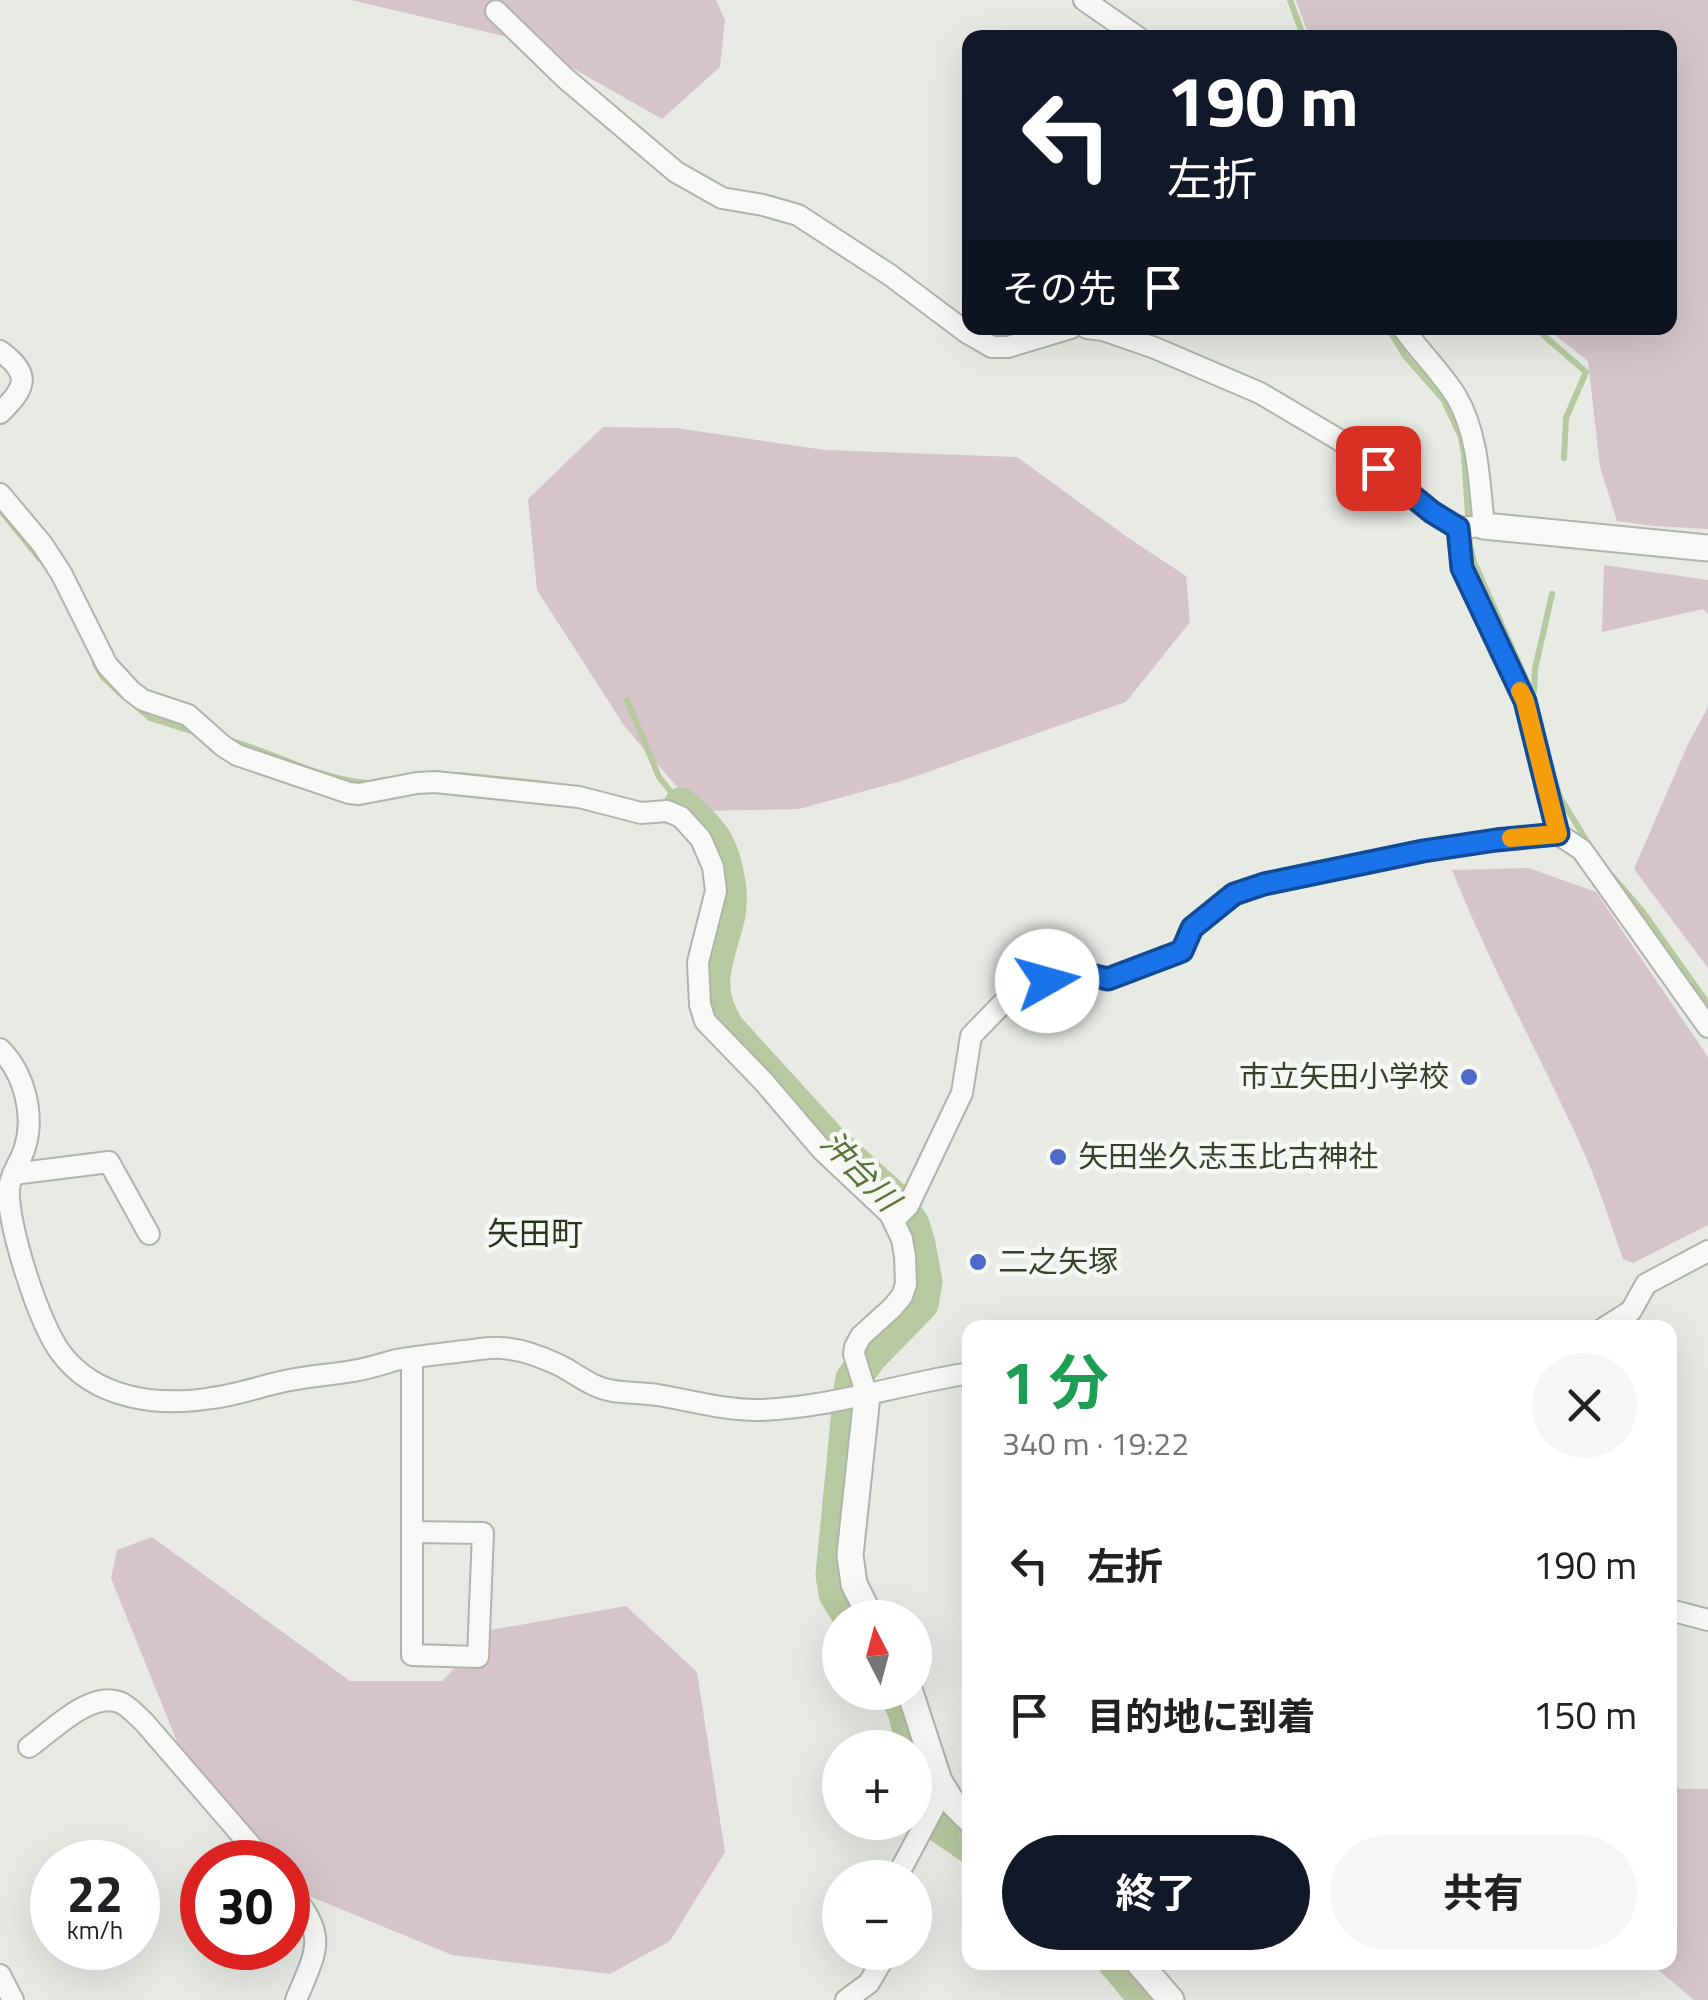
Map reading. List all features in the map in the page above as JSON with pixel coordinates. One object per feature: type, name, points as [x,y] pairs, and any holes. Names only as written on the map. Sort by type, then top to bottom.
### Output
[{"type":"street","points":[[1084,0],[1127,30]]},
{"type":"street","points":[[496,11],[565,78],[676,172],[722,198],[798,215],[962,329]]},
{"type":"street","points":[[971,335],[992,347],[1046,335]]},
{"type":"street","points":[[1118,335],[1260,394],[1342,441],[1458,528],[1484,526],[1708,548]]},
{"type":"street","points":[[1408,335],[1456,396],[1469,422],[1484,526]]},
{"type":"street","points":[[0,351],[18,364],[22,386],[18,396],[0,413]]},
{"type":"street","points":[[0,494],[62,574],[108,665],[143,700],[177,710],[237,754],[349,793],[435,782],[578,798],[632,811],[667,811],[680,817],[702,839],[715,881],[716,891],[698,962],[700,1005],[705,1020],[822,1150],[901,1213]]},
{"type":"street","points":[[1458,528],[1462,568],[1525,701],[1558,834]]},
{"type":"street","points":[[862,1600],[854,1584],[850,1555],[858,1387],[855,1346],[902,1296],[906,1256],[901,1213],[962,1093],[971,1036],[1004,1002],[1064,969],[1108,979],[1182,951],[1192,928],[1234,894],[1264,884],[1423,851],[1558,834],[1582,850],[1708,1027]]},
{"type":"street","points":[[0,1049],[22,1082],[27,1105],[25,1148],[9,1188],[11,1215],[28,1278],[47,1332],[63,1356],[85,1378],[117,1394],[149,1400],[209,1399],[286,1380],[356,1371],[412,1358],[502,1348],[558,1364],[609,1391],[736,1410],[765,1410],[858,1387],[898,1387],[962,1375]]},
{"type":"street","points":[[13,1174],[109,1162],[148,1234]]},
{"type":"street","points":[[1617,1320],[1631,1311],[1646,1284],[1708,1251]]},
{"type":"street","points":[[412,1358],[412,1532],[412,1656],[478,1656],[483,1534],[412,1532]]},
{"type":"street","points":[[1677,1612],[1708,1620]]},
{"type":"street","points":[[29,1747],[90,1702],[122,1702],[246,1840]]},
{"type":"street","points":[[916,1710],[932,1766],[943,1790],[962,1811]]},
{"type":"street","points":[[906,1860],[943,1790]]},
{"type":"street","points":[[310,1919],[317,1941],[310,1967]]},
{"type":"street","points":[[296,2000],[309,1970]]},
{"type":"street","points":[[846,2000],[869,1983],[877,1970]]},
{"type":"street","points":[[1145,1970],[1172,2000]]},
{"type":"street","points":[[0,1975],[13,2000]]},
{"type":"shaded area","points":[[351,0],[716,0],[725,20],[720,67],[662,119],[525,41]]},
{"type":"shaded area","points":[[1296,0],[1708,0],[1708,529],[1617,521],[1600,467],[1588,361],[1555,335],[1677,335],[1677,30],[1306,28]]},
{"type":"shaded area","points":[[603,427],[676,428],[825,450],[1017,457],[1186,576],[1190,622],[1126,702],[905,780],[799,809],[698,811],[625,727],[537,590],[528,499]]},
{"type":"shaded area","points":[[1604,565],[1708,580],[1708,614],[1703,609],[1602,632]]},
{"type":"shaded area","points":[[1708,707],[1708,968],[1634,869]]},
{"type":"shaded area","points":[[1529,868],[1596,892],[1708,1057],[1708,1225],[1633,1263],[1623,1259],[1586,1157],[1452,870]]},
{"type":"shaded area","points":[[152,1537],[350,1681],[442,1681],[491,1630],[626,1606],[697,1672],[725,1852],[670,1941],[610,1974],[452,1955],[310,1896],[310,1840],[254,1840],[190,1774],[111,1578],[117,1550]]},
{"type":"shaded area","points":[[1677,1787],[1708,1789],[1708,2000],[1694,2000],[1658,1970],[1677,1970]]},
{"type":"waterway","points":[[1290,0],[1301,30]]},
{"type":"waterway","points":[[1392,335],[1405,356],[1443,399],[1461,437],[1474,562],[1533,695]]},
{"type":"waterway","points":[[1543,335],[1586,372],[1566,418],[1564,458]]},
{"type":"waterway","points":[[0,510],[40,559]]},
{"type":"waterway","points":[[1534,691],[1535,669],[1552,594]]},
{"type":"waterway","points":[[95,663],[102,676],[122,695]]},
{"type":"waterway","points":[[627,700],[659,777],[681,805]]},
{"type":"waterway","points":[[136,706],[150,718],[197,733]]},
{"type":"waterway","points":[[228,740],[315,772],[369,783]]},
{"type":"waterway","points":[[460,775],[547,784]]},
{"type":"waterway","points":[[1554,779],[1561,799],[1588,843]]},
{"type":"waterway","name":"沖台川","points":[[681,805],[714,839],[725,869],[729,908],[713,976],[719,1014],[727,1028],[831,1142],[895,1200],[912,1224],[918,1244],[925,1282],[921,1304],[853,1379],[833,1575],[840,1600]]},
{"type":"waterway","points":[[1613,877],[1643,912],[1708,1004]]},
{"type":"waterway","name":"沖台川","points":[[904,1710],[909,1730]]},
{"type":"waterway","name":"沖台川","points":[[932,1810],[938,1824],[962,1840]]},
{"type":"waterway","name":"沖台川","points":[[1122,1970],[1147,2000]]},
{"type":"slow traffic","points":[[1511,838],[1558,834],[1520,691]]},
{"type":"place","name":"市立矢田小学校","points":[[1469,1077]]},
{"type":"place","name":"矢田坐久志玉比古神社","points":[[1058,1157]]},
{"type":"place","name":"二之矢塚","points":[[978,1262]]},
{"type":"district","name":"矢田町","points":[[535,1234]]},
{"type":"route","points":[[1047,981],[1064,969],[1108,979],[1182,951],[1192,928],[1234,894],[1264,884],[1423,851],[1558,834],[1525,701],[1462,568],[1458,528],[1378,468]]}]
